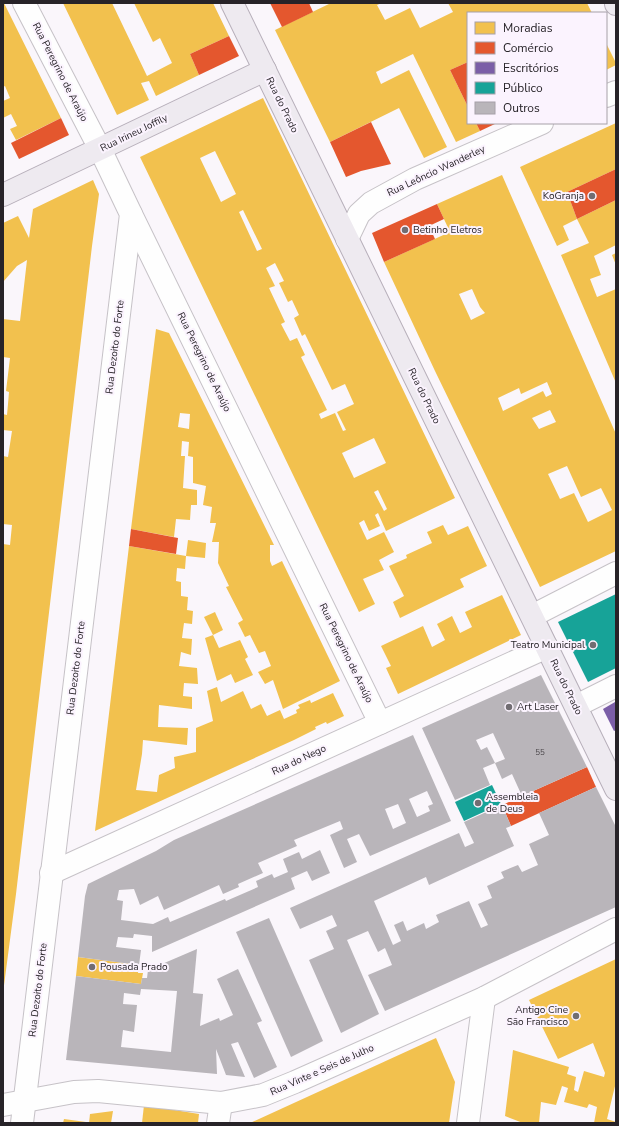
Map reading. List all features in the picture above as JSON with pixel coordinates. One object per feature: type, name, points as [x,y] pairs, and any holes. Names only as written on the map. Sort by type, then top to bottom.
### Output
[{"type":"main road","name":"Rua do Prado","points":[[232,3],[616,789]]},
{"type":"main road","name":"Rua Irineu Joffily","points":[[3,195],[265,70]]},
{"type":"street","name":"Rua Peregrino de Araújo","points":[[24,3],[100,149],[380,723]]},
{"type":"street","name":"Rua Leôncio Wanderley","points":[[347,239],[359,214],[371,202],[415,179],[540,124]]},
{"type":"street","name":"Rua Dezoito do Forte","points":[[22,1123],[131,214]]},
{"type":"street","points":[[532,616],[616,573]]},
{"type":"street","name":"Rua do Nego","points":[[52,873],[547,647]]},
{"type":"street","points":[[576,706],[616,686]]},
{"type":"street","name":"Rua Vinte e Seis de Julho","points":[[3,1105],[74,1092],[98,1091],[219,1113],[246,1100],[270,1093],[484,998],[616,929]]},
{"type":"street","points":[[468,1123],[484,998]]},
{"type":"building: Moradias","points":[[3,3],[61,118],[16,140],[10,129],[17,126],[11,114],[3,118],[3,101],[10,98],[5,86],[3,87]]},
{"type":"building: Moradias","points":[[63,3],[112,3],[147,76],[172,63],[160,38],[153,42],[134,3],[213,3],[229,36],[190,54],[199,75],[156,96],[149,81],[141,83],[149,100],[117,115]]},
{"type":"building: Moradias","points":[[331,3],[382,3],[377,5],[385,20],[410,8],[420,28],[453,12],[448,3],[587,3],[592,12],[467,12],[467,62],[450,70],[467,105],[467,124],[476,124],[480,131],[456,142],[413,54],[376,72],[381,84],[409,70],[447,147],[424,158],[399,108],[330,142],[275,30]]},
{"type":"building: Moradias","points":[[607,45],[616,63],[616,65],[607,70]]},
{"type":"building: Moradias","points":[[263,98],[455,498],[386,531],[378,513],[375,515],[380,526],[369,531],[364,520],[359,523],[367,540],[384,532],[394,552],[379,560],[384,570],[363,579],[375,604],[359,612],[140,157]],"holes":[[[215,151],[236,194],[221,202],[200,158]],[[243,210],[262,249],[257,251],[239,212]],[[275,263],[284,281],[279,283],[288,302],[292,300],[299,315],[294,318],[302,336],[305,334],[332,390],[345,384],[354,404],[337,412],[346,430],[343,431],[335,413],[321,419],[319,414],[327,410],[301,357],[305,355],[297,338],[290,341],[281,324],[285,322],[269,288],[275,286],[266,268]],[[374,438],[386,463],[354,478],[342,453]],[[378,490],[387,509],[384,511],[374,492]]]},
{"type":"building: Moradias","points":[[616,123],[616,169],[567,192],[577,219],[563,226],[569,240],[557,246],[520,167]]},
{"type":"building: Moradias","points":[[502,175],[616,434],[616,551],[540,587],[384,262],[450,232],[437,204]],"holes":[[[472,289],[480,307],[485,313],[471,320],[459,294]],[[547,382],[552,394],[546,397],[543,391],[503,411],[498,398],[519,388],[521,394]],[[550,410],[556,422],[539,429],[532,418]],[[567,466],[581,497],[601,488],[612,510],[588,522],[574,493],[560,499],[548,474]]]},
{"type":"building: Moradias","points":[[93,180],[99,194],[3,993],[3,544],[10,545],[12,525],[3,524],[3,456],[8,457],[12,431],[3,430],[3,414],[7,415],[9,392],[6,391],[10,358],[3,357],[3,319],[20,321],[27,260],[17,266],[3,282],[3,223],[18,216],[29,238],[33,209]]},
{"type":"building: Moradias","points":[[616,200],[616,245],[594,256],[601,275],[590,279],[597,297],[616,289],[616,383],[561,255],[589,243],[577,219]]},
{"type":"building: Moradias","points":[[616,253],[616,265],[612,255]]},
{"type":"building: Moradias","points":[[156,329],[169,333],[274,545],[270,545],[270,561],[272,566],[282,561],[340,681],[283,709],[273,680],[265,684],[258,672],[271,666],[265,651],[259,653],[250,635],[245,637],[238,623],[243,620],[226,587],[229,586],[218,563],[219,542],[212,542],[216,523],[210,523],[212,507],[203,505],[206,486],[193,483],[193,457],[188,456],[189,442],[182,441],[181,456],[185,456],[183,488],[197,490],[197,505],[191,505],[190,520],[176,519],[174,537],[131,529]],"holes":[[[180,413],[190,414],[189,429],[178,427]]]},
{"type":"building: Moradias","points":[[443,525],[448,535],[468,526],[487,566],[460,579],[464,587],[400,618],[393,602],[404,596],[389,566],[407,558],[406,555],[432,543],[427,532]]},
{"type":"building: Moradias","points":[[188,540],[206,543],[205,558],[186,556]]},
{"type":"building: Moradias","points":[[129,546],[186,556],[185,569],[177,568],[176,581],[181,582],[181,596],[188,597],[187,610],[193,611],[192,624],[184,623],[182,638],[192,639],[191,655],[181,652],[179,666],[197,668],[198,684],[184,683],[183,696],[192,697],[192,709],[159,705],[158,727],[188,728],[187,745],[143,740],[136,790],[157,792],[159,775],[175,768],[174,757],[196,752],[196,728],[213,721],[207,691],[217,687],[221,702],[243,691],[251,709],[261,704],[267,716],[280,710],[284,719],[297,713],[296,710],[300,708],[298,705],[310,700],[311,703],[333,693],[344,716],[327,724],[326,722],[315,727],[316,729],[294,740],[95,831]]},
{"type":"building: Moradias","points":[[502,595],[521,635],[398,694],[386,668],[391,666],[381,646],[423,626],[432,647],[445,640],[437,624],[452,616],[460,633],[472,627],[465,612]]},
{"type":"building: Moradias","points":[[215,612],[223,630],[213,635],[204,617]]},
{"type":"building: Moradias","points":[[213,635],[219,648],[240,640],[248,657],[245,659],[253,675],[235,683],[231,674],[217,681],[205,638]]},
{"type":"building: Moradias","points":[[78,957],[139,965],[138,973],[143,973],[141,984],[76,976]]},
{"type":"building: Moradias","points":[[616,959],[616,1082],[607,1119],[616,1123],[594,1123],[597,1107],[589,1104],[587,1108],[564,1102],[568,1088],[562,1086],[556,1105],[541,1102],[539,1123],[523,1123],[505,1116],[513,1050],[569,1067],[567,1074],[576,1077],[574,1090],[578,1092],[584,1071],[604,1077],[605,1073],[593,1043],[558,1059],[529,1000]]},
{"type":"building: Moradias","points":[[436,1038],[455,1082],[449,1123],[250,1123]]},
{"type":"building: Moradias","points":[[144,1105],[199,1114],[198,1123],[142,1123]]},
{"type":"building: Moradias","points":[[113,1111],[111,1123],[89,1123],[90,1114]]},
{"type":"building: Moradias","points":[[64,1119],[86,1122],[86,1123],[63,1123]]},
{"type":"building: Comércio","points":[[270,3],[309,3],[313,12],[282,27]]},
{"type":"building: Comércio","points":[[229,36],[239,56],[199,75],[190,54]]},
{"type":"building: Comércio","points":[[467,62],[467,105],[450,70]]},
{"type":"building: Comércio","points":[[61,118],[69,135],[19,159],[11,143]]},
{"type":"building: Comércio","points":[[371,122],[391,164],[361,171],[346,177],[330,142]]},
{"type":"building: Comércio","points":[[476,124],[495,124],[480,131]]},
{"type":"building: Comércio","name":"KoGranja","points":[[616,169],[616,200],[577,219],[567,192]]},
{"type":"building: Comércio","name":"Betinho Eletros","points":[[437,204],[444,219],[429,226],[435,239],[384,262],[372,233]]},
{"type":"building: Comércio","points":[[131,529],[178,538],[176,554],[129,546]]},
{"type":"building: Comércio","points":[[587,767],[596,787],[511,826],[502,805]]},
{"type":"building: Escritórios","points":[[615,702],[616,730],[614,731],[603,709]]},
{"type":"building: Público","name":"Teatro Municipal","points":[[616,594],[616,668],[588,682],[558,622]]},
{"type":"building: Público","name":"Assembleia de Deus","points":[[492,785],[501,804],[464,821],[455,802]]},
{"type":"building: Outros","points":[[541,675],[587,767],[522,796],[512,774],[502,779],[495,763],[483,768],[490,785],[455,800],[422,728]],"holes":[[[493,733],[505,759],[495,763],[487,747],[481,750],[476,740]]]},
{"type":"building: Outros","points":[[413,735],[451,821],[370,856],[359,834],[347,839],[357,862],[344,868],[330,835],[343,829],[340,821],[294,840],[297,846],[258,863],[263,873],[238,884],[239,887],[223,894],[219,885],[164,910],[158,896],[140,905],[134,889],[119,890],[117,900],[123,901],[121,920],[153,924],[168,917],[170,922],[258,887],[256,881],[272,874],[274,878],[288,872],[283,859],[299,852],[302,859],[320,850],[330,873],[312,881],[307,871],[291,878],[295,889],[152,952],[152,936],[134,934],[133,938],[118,937],[116,947],[141,950],[139,965],[78,957],[85,896],[88,884],[156,851],[174,840]],"holes":[[[427,791],[433,804],[428,806],[430,811],[417,817],[409,799]],[[398,804],[406,823],[393,829],[385,809]]]},
{"type":"building: Outros","points":[[596,787],[616,827],[616,907],[385,1011],[368,975],[392,965],[385,948],[378,952],[368,931],[347,940],[379,1014],[341,1033],[309,960],[334,949],[326,931],[337,926],[332,915],[300,929],[290,908],[459,833],[465,847],[474,843],[464,822],[502,805],[511,826],[506,828],[514,846],[429,885],[426,877],[374,901],[393,945],[401,941],[394,925],[403,921],[407,931],[424,923],[426,929],[439,922],[436,915],[469,901],[481,928],[488,925],[478,904],[492,898],[487,886],[504,878],[501,872],[518,865],[522,872],[538,865],[529,844],[549,835],[539,813]]},
{"type":"building: Outros","points":[[269,918],[323,1041],[291,1057],[236,932]]},
{"type":"building: Outros","points":[[197,949],[193,993],[203,994],[200,1026],[219,1018],[220,1021],[233,1015],[217,979],[238,969],[262,1021],[257,1023],[277,1067],[254,1078],[238,1042],[231,1044],[245,1077],[226,1075],[216,1049],[217,1074],[66,1060],[76,976],[141,984],[142,978],[147,978],[148,970]],"holes":[[[141,989],[177,991],[171,1052],[121,1047],[123,1030],[134,1032],[137,1005],[123,1004],[124,993],[140,995]]]},
{"type":"place","name":"KoGranja","points":[[592,196]]},
{"type":"place","name":"Betinho Eletros","points":[[405,230]]},
{"type":"place","name":"Teatro Municipal","points":[[593,645]]},
{"type":"place","name":"Art Laser","points":[[509,707]]},
{"type":"place","name":"Assembleia de Deus","points":[[478,803]]},
{"type":"place","name":"Pousada Prado","points":[[92,967]]},
{"type":"place","name":"Antigo Cine São Francisco","points":[[576,1016]]}]
